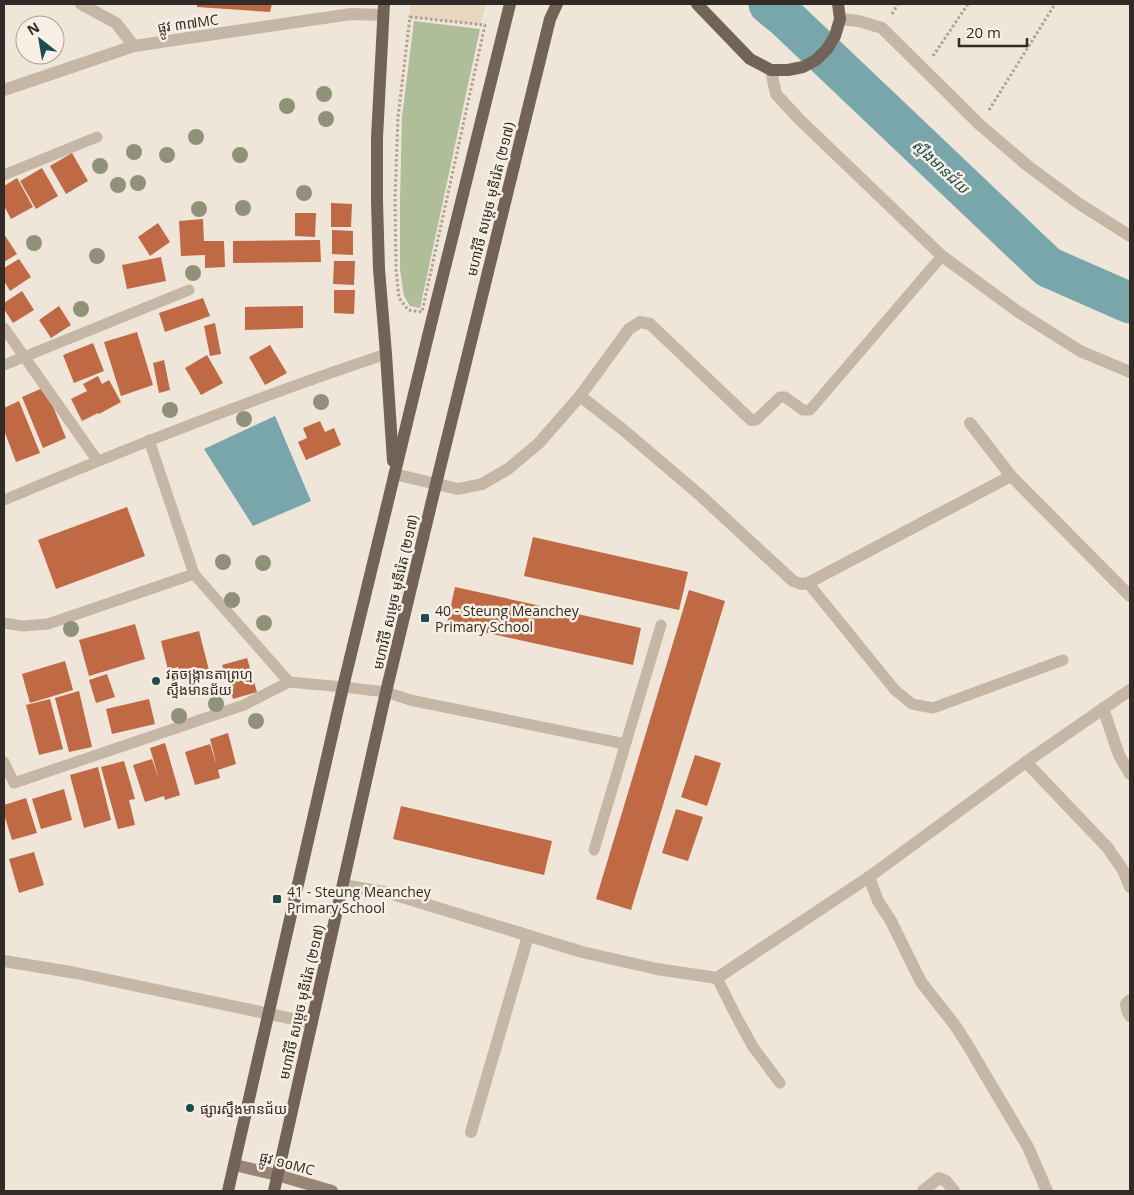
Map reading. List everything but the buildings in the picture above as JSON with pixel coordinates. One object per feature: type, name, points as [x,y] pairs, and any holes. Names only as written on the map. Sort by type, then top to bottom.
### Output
[{"type":"main road","points":[[550,19],[552,4]]},
{"type":"main road","name":"មហាវិថី សម្តេច មុនីរ៉េត (២១៧)","points":[[274,1191],[386,692],[550,19],[557,4]]},
{"type":"main road","points":[[697,4],[750,59],[772,70],[788,70],[803,67],[816,60],[827,49],[835,36],[840,20],[838,4]]},
{"type":"main road","name":"មហាវិថី សម្តេច មុនីរ៉េត (២១៧)","points":[[228,1191],[343,687],[510,7]]},
{"type":"main road","points":[[384,9],[377,138],[377,201],[379,269],[394,474]]},
{"type":"street","points":[[81,4],[116,23],[134,46]]},
{"type":"street","name":"ផ្លូវ ៣៧MC","points":[[4,90],[134,46],[384,9]]},
{"type":"street","points":[[840,20],[859,21],[882,28],[980,125],[1028,166],[1078,203],[1130,236]]},
{"type":"street","points":[[772,70],[776,94],[799,119],[942,256],[1017,311],[1080,351],[1130,372]]},
{"type":"street","points":[[394,474],[458,489],[482,484],[508,469],[539,443],[580,396],[629,329],[640,322],[650,324],[751,420]]},
{"type":"street","points":[[580,396],[701,496],[793,581],[801,584],[808,583],[1011,476]]},
{"type":"street","points":[[970,423],[1011,476],[1130,596]]},
{"type":"street","points":[[343,885],[389,893],[582,952],[657,969],[718,978],[869,877],[1026,762],[1130,690]]},
{"type":"street","points":[[1103,708],[1119,755],[1130,774]]},
{"type":"street","points":[[1026,762],[1107,847],[1123,870],[1130,887]]},
{"type":"street","points":[[869,877],[878,901],[922,982],[954,1024],[992,1085],[1028,1148],[1047,1191]]},
{"type":"street","points":[[471,1132],[528,936]]},
{"type":"street","points":[[4,961],[85,975],[312,1023]]},
{"type":"street","points":[[1130,1000],[1126,1004],[1130,1016]]},
{"type":"street","name":"ផ្លូវ ១០MC","points":[[234,1165],[277,1174],[332,1191]]},
{"type":"street","points":[[923,1191],[939,1178],[946,1182],[954,1191]]},
{"type":"lane","points":[[4,175],[97,137]]},
{"type":"lane","points":[[751,420],[756,420],[780,397],[784,397],[804,410],[810,410],[942,256]]},
{"type":"lane","points":[[4,365],[189,290]]},
{"type":"lane","points":[[4,328],[97,460]]},
{"type":"lane","points":[[4,500],[149,440],[340,369],[386,354]]},
{"type":"lane","points":[[149,440],[194,574],[289,682]]},
{"type":"lane","points":[[4,623],[23,626],[48,624],[194,574]]},
{"type":"lane","points":[[808,583],[895,690],[912,704],[933,708],[1064,660]]},
{"type":"lane","points":[[594,850],[660,625]]},
{"type":"lane","points":[[4,762],[9,784],[244,705],[289,682],[386,692],[410,700],[625,744]]},
{"type":"lane","points":[[718,978],[753,1047],[780,1083]]},
{"type":"path","points":[[924,69],[968,4]]},
{"type":"path","points":[[980,125],[1055,4]]},
{"type":"path","points":[[410,17],[485,25],[422,312],[408,310],[400,298],[396,269],[395,199],[398,117],[410,17]]},
{"type":"green space","points":[[414,21],[480,29],[420,308],[410,306],[404,296],[400,269],[402,117]]},
{"type":"shaded area","points":[[410,4],[486,4],[480,25],[410,17]]},
{"type":"water","points":[[275,416],[311,501],[253,526],[204,449]]},
{"type":"waterway","name":"ស្ទឹងមានជ័យ","points":[[769,4],[1048,267],[1130,303]]},
{"type":"place","name":"40 - Steung Meanchey Primary School","points":[[425,618]]},
{"type":"place","name":"វត្តចង្ក្រានតាព្រហ្ម ស្ទឹងមានជ័យ","points":[[156,681]]},
{"type":"place","name":"41 - Steung Meanchey Primary School","points":[[277,899]]},
{"type":"place","name":"ផ្សារស្ទឹងមានជ័យ","points":[[190,1108]]}]
